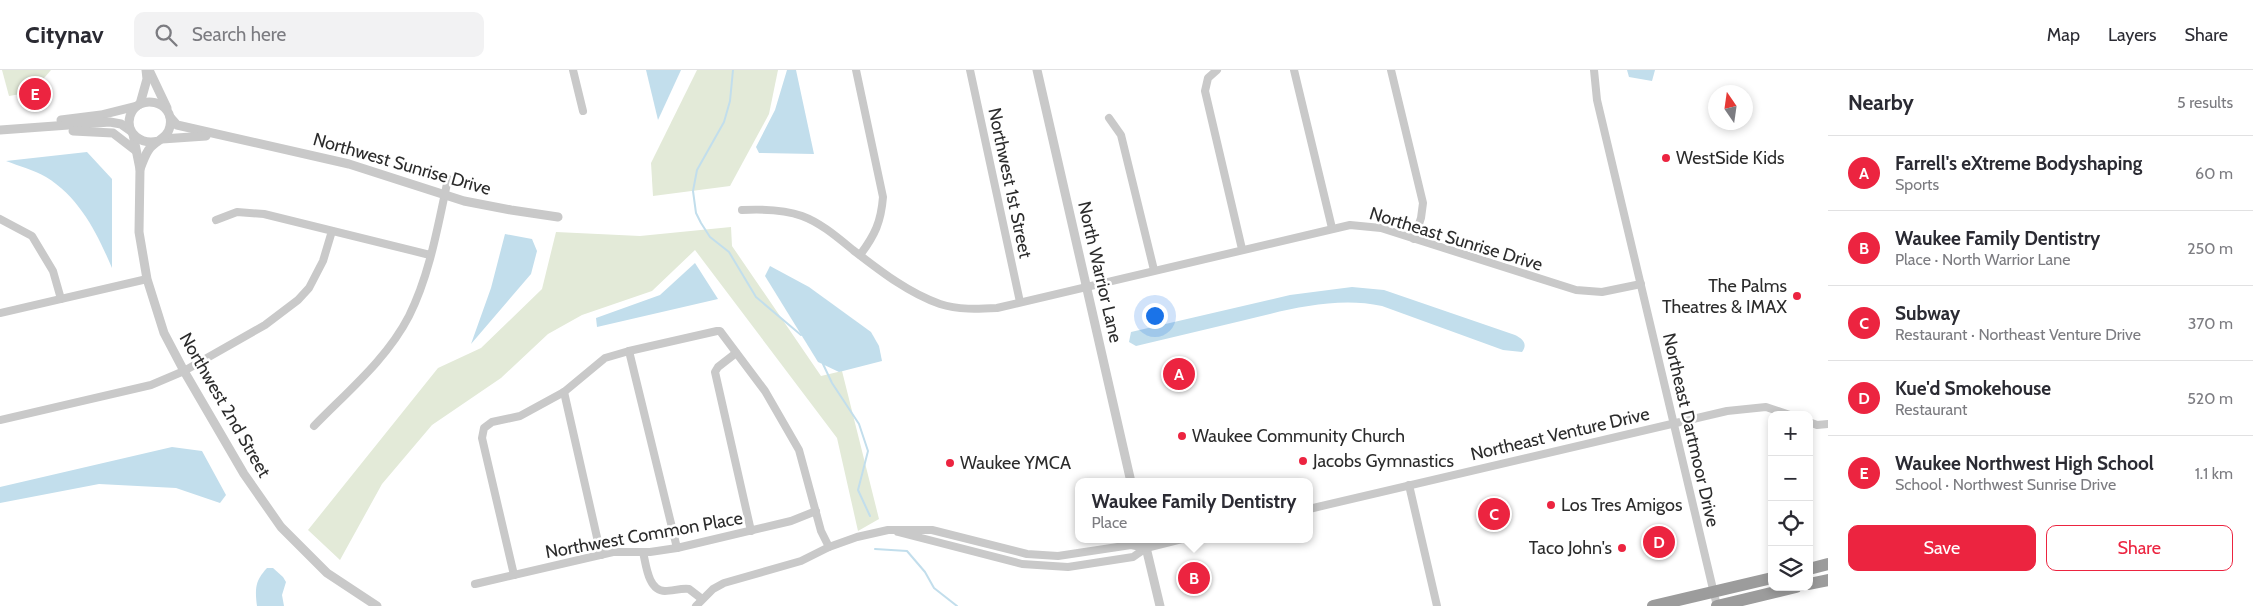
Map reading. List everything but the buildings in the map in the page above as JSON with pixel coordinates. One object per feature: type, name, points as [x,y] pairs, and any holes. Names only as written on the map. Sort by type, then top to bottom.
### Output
[{"type":"highway","points":[[1813,568],[1828,564]]},
{"type":"highway","points":[[1653,606],[1768,579]]},
{"type":"highway","points":[[1813,583],[1828,580]]},
{"type":"highway","points":[[1717,606],[1779,591]]},
{"type":"street","points":[[132,132],[129,120],[139,104],[148,70]]},
{"type":"street","points":[[0,130],[110,122],[121,124],[144,142],[160,140],[170,129],[170,115],[148,70]]},
{"type":"street","points":[[573,70],[583,110]]},
{"type":"street","points":[[856,70],[883,197],[881,217],[871,240],[860,255]]},
{"type":"street","name":"Northwest 1st Street","points":[[970,70],[1020,302]]},
{"type":"street","name":"North Warrior Lane","points":[[1037,70],[1130,478]]},
{"type":"street","points":[[1217,70],[1208,78],[1205,91],[1242,249]]},
{"type":"street","points":[[1294,70],[1332,228]]},
{"type":"street","points":[[1391,70],[1422,203],[1423,211],[1414,239]]},
{"type":"street","name":"Northeast Dartmoor Drive","points":[[1594,70],[1597,100],[1717,606]]},
{"type":"street","points":[[34,127],[50,121],[101,115],[153,101],[160,104],[170,115]]},
{"type":"street","name":"Northwest Sunrise Drive","points":[[170,115],[177,125],[349,164],[444,195],[492,207],[558,217]]},
{"type":"street","points":[[1109,118],[1121,135],[1154,270]]},
{"type":"street","points":[[34,127],[46,130],[107,132],[119,137],[135,150]]},
{"type":"street","name":"Northwest 2nd Street","points":[[132,132],[140,169],[139,232],[146,279],[164,333],[244,474],[281,527],[327,573],[377,606]]},
{"type":"street","name":"Northwest Sunrise Drive","points":[[160,140],[193,136],[237,139]]},
{"type":"street","name":"Northwest 2nd Street","points":[[140,169],[148,150],[160,140]]},
{"type":"street","points":[[314,426],[390,346],[408,317],[420,291],[448,179]]},
{"type":"street","points":[[742,210],[762,209],[803,216],[824,227],[912,292],[941,304],[972,309],[997,308],[1087,286]]},
{"type":"street","points":[[216,220],[227,214],[247,212],[430,255]]},
{"type":"street","points":[[0,219],[32,236],[53,271],[61,299]]},
{"type":"street","name":"Northeast Sunrise Drive","points":[[1087,286],[1350,225],[1368,225],[1576,290],[1602,292],[1641,284]]},
{"type":"street","points":[[0,420],[151,386],[184,371],[265,325],[298,300],[308,288],[323,261],[332,231]]},
{"type":"street","points":[[0,313],[146,279]]},
{"type":"street","points":[[514,575],[482,438],[484,428],[492,422],[520,416],[564,392],[605,358],[717,331],[720,331],[765,392],[799,450],[821,530],[830,547]]},
{"type":"street","points":[[629,351],[677,548]]},
{"type":"street","points":[[736,353],[715,372],[751,531]]},
{"type":"street","points":[[564,392],[601,555]]},
{"type":"street","name":"Northeast Venture Drive","points":[[1313,508],[1726,411],[1766,407],[1778,411]]},
{"type":"street","points":[[1813,424],[1828,424]]},
{"type":"street","points":[[1409,485],[1437,606]]},
{"type":"street","name":"Northwest Common Place","points":[[475,584],[601,555],[630,551],[650,552],[677,548],[791,521],[816,511]]},
{"type":"street","points":[[888,530],[1000,559],[1040,566],[1068,567],[1090,565],[1133,557],[1146,543]]},
{"type":"street","points":[[696,606],[713,589],[724,583],[801,561],[857,537],[888,530],[932,530],[1027,554],[1058,556],[1146,543]]},
{"type":"street","points":[[1146,543],[1160,606]]},
{"type":"street","points":[[643,552],[649,577],[654,586],[663,591],[689,589],[702,599]]},
{"type":"green space","points":[[2,70],[51,70],[32,92],[9,96]]},
{"type":"green space","points":[[697,70],[778,70],[769,114],[730,186],[653,196],[651,163]]},
{"type":"green space","points":[[731,227],[732,246],[821,376],[842,371],[879,519],[858,531],[837,438],[695,250],[652,291],[582,315],[548,334],[501,378],[432,425],[382,484],[340,560],[308,530],[438,368],[481,348],[542,289],[556,232],[640,236]]},
{"type":"water","points":[[646,70],[681,70],[658,120]]},
{"type":"water","points":[[787,70],[796,70],[814,154],[759,153],[756,147],[775,110]]},
{"type":"water","points":[[1627,70],[1655,70],[1652,81],[1629,77]]},
{"type":"water","points":[[87,152],[112,179],[112,268],[86,217],[69,195],[46,177],[6,161]]},
{"type":"water","points":[[505,234],[532,239],[537,251],[531,274],[471,344],[491,288]]},
{"type":"water","points":[[695,263],[718,299],[597,327],[596,318],[660,295]]},
{"type":"water","points":[[770,266],[809,287],[871,332],[879,346],[882,361],[839,372],[818,362],[765,276]]},
{"type":"water","points":[[1352,287],[1384,290],[1515,335],[1524,342],[1525,347],[1522,352],[1503,350],[1382,306],[1364,303],[1329,303],[1293,309],[1136,346],[1129,342],[1131,332],[1290,295]]},
{"type":"water","points":[[172,447],[202,451],[226,495],[220,503],[176,488],[99,484],[0,503],[0,487]]},
{"type":"water","points":[[267,568],[273,568],[286,582],[282,595],[284,606],[257,606],[257,585]]},
{"type":"waterway","points":[[733,70],[730,101],[724,122],[697,170],[693,191],[696,213],[710,237],[729,252],[756,297],[801,335]]},
{"type":"waterway","points":[[823,364],[832,383],[859,424],[868,451],[858,490],[870,516]]},
{"type":"waterway","points":[[875,549],[907,551],[925,572],[934,588],[957,606]]},
{"type":"place","name":"Waukee Northwest High School","points":[[35,94]]},
{"type":"place","name":"WestSide Kids","points":[[1666,158]]},
{"type":"place","name":"The Palms Theatres & IMAX","points":[[1797,296]]},
{"type":"place","name":"Farrell's eXtreme Bodyshaping","points":[[1179,374]]},
{"type":"place","name":"Waukee Community Church","points":[[1182,436]]},
{"type":"place","name":"Jacobs Gymnastics","points":[[1303,461]]},
{"type":"place","name":"Waukee YMCA","points":[[950,463]]},
{"type":"place","name":"Los Tres Amigos","points":[[1551,505]]},
{"type":"place","name":"Subway","points":[[1494,514]]},
{"type":"place","name":"Kue'd Smokehouse","points":[[1659,542]]},
{"type":"place","name":"Taco John's","points":[[1622,548]]},
{"type":"place","name":"Waukee Family Dentistry","points":[[1194,578]]}]
